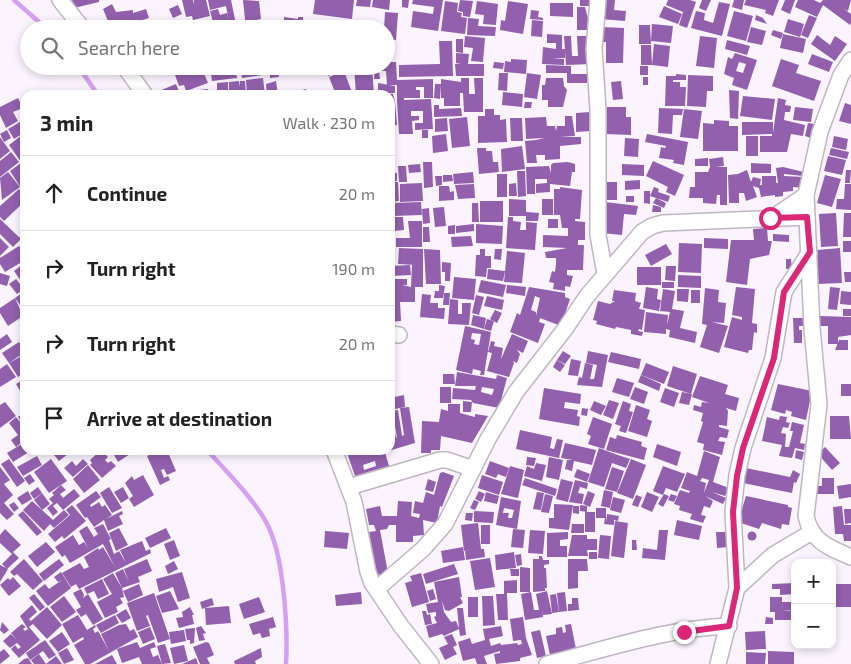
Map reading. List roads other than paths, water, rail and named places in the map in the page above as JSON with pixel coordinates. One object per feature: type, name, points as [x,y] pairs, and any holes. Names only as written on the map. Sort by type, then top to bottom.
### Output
[{"type":"street","points":[[60,0],[76,20]]},
{"type":"street","points":[[598,0],[594,48],[598,110],[598,235],[605,274]]},
{"type":"street","points":[[851,60],[841,75],[820,132],[806,195],[812,328],[818,404],[806,516],[810,533],[818,540],[851,557]]},
{"type":"street","points":[[131,75],[141,90]]},
{"type":"street","points":[[770,218],[806,195]]},
{"type":"street","points":[[378,588],[423,549],[445,524],[516,392],[605,274],[631,243],[652,226],[686,222],[807,217]]},
{"type":"street","points":[[718,664],[737,588],[733,512],[737,476],[743,448],[772,366],[784,292],[810,252]]},
{"type":"street","points":[[336,455],[349,487],[361,527],[368,572],[372,583],[378,588],[401,626],[431,664]]},
{"type":"street","points":[[349,487],[440,460],[447,460],[473,469]]},
{"type":"street","points":[[737,588],[773,555],[810,533]]},
{"type":"street","points":[[547,664],[600,649],[671,634],[711,626],[729,626]]},
{"type":"waterway","points":[[14,0],[37,20]]},
{"type":"waterway","points":[[84,75],[95,90]]},
{"type":"waterway","points":[[211,455],[257,508],[264,518],[274,542],[284,595],[286,664]]}]
